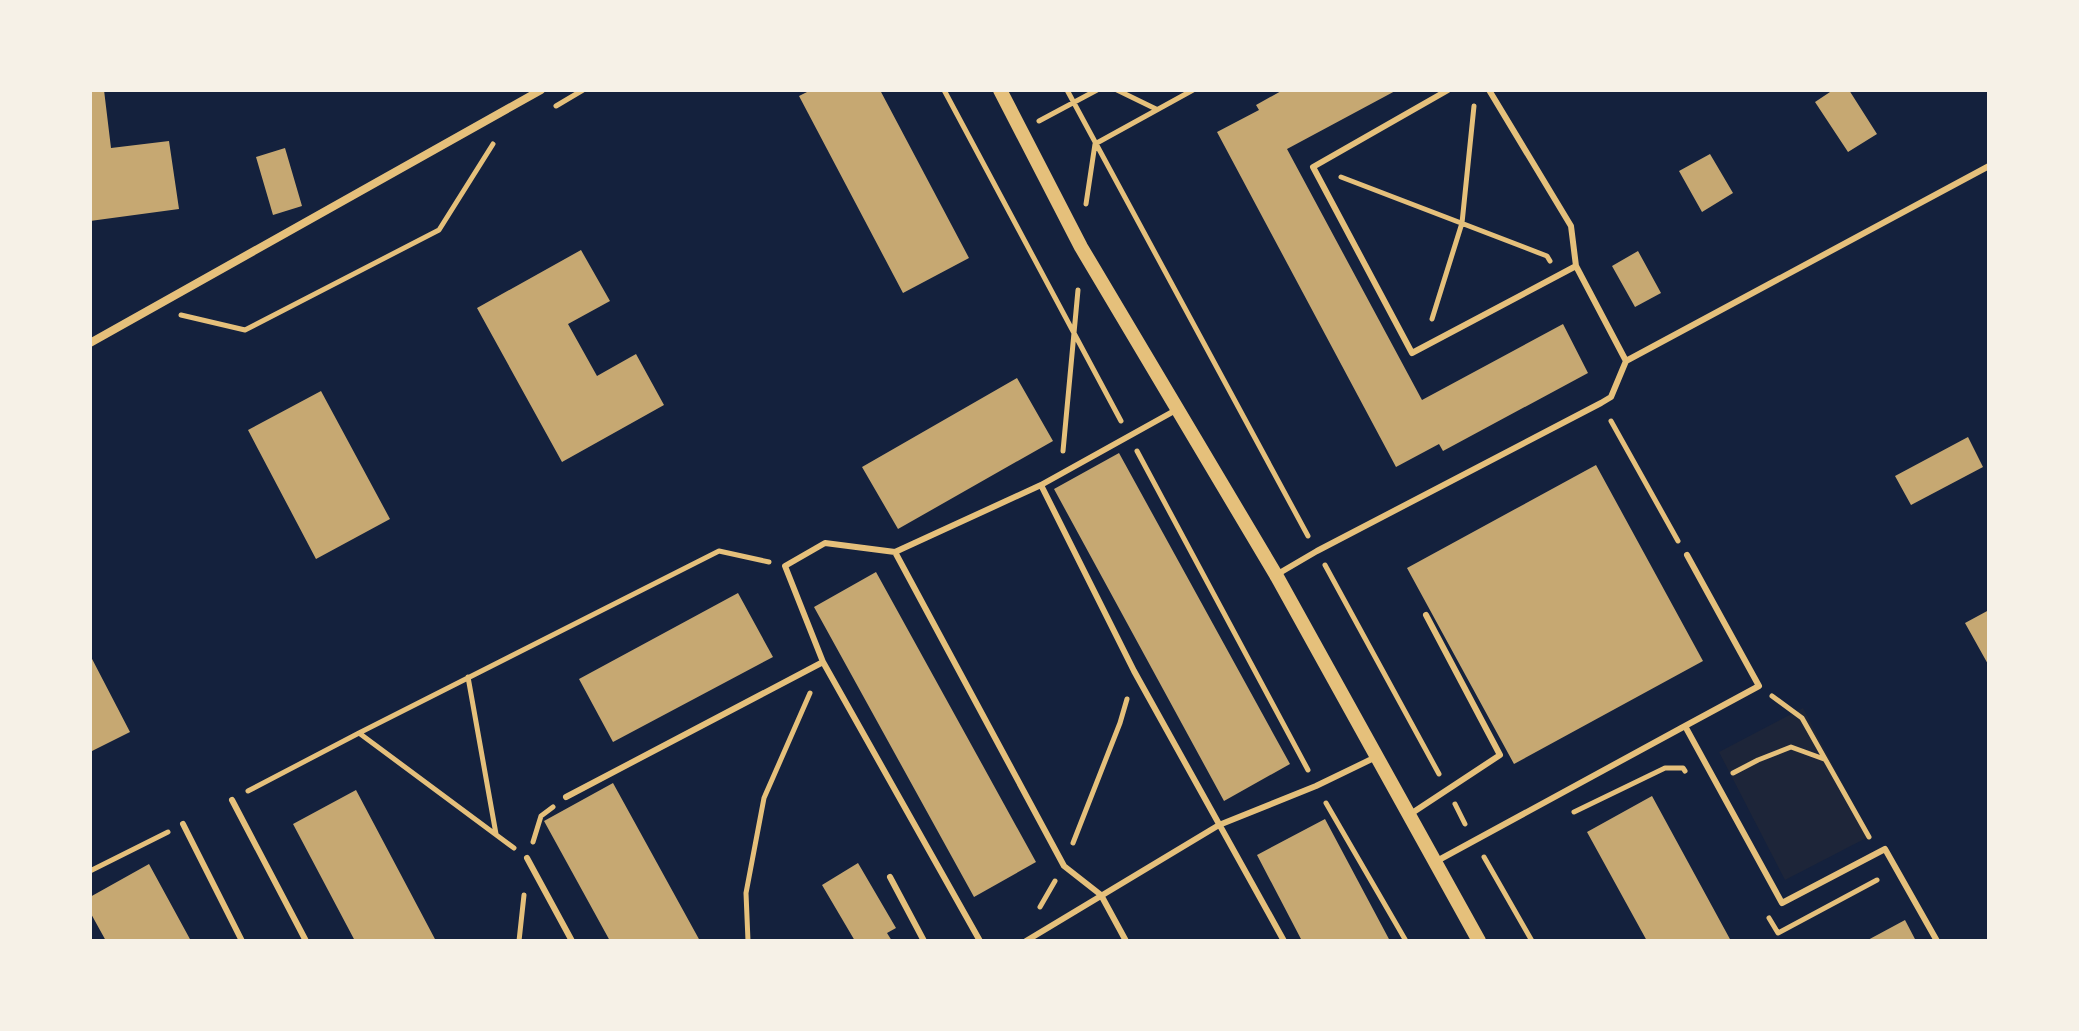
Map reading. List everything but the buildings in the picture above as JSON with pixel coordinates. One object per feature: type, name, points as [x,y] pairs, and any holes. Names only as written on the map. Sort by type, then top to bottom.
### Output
[{"type":"street","points":[[90,343],[541,90]]},
{"type":"street","points":[[1000,90],[1081,247],[1276,575],[1479,941]]},
{"type":"lane","points":[[1448,90],[1313,167],[1412,353],[1576,266]]},
{"type":"lane","points":[[1489,90],[1571,226],[1576,266],[1626,361]]},
{"type":"lane","points":[[1276,575],[1601,403],[1611,397],[1626,361],[1989,166]]},
{"type":"lane","points":[[980,941],[823,662],[785,566],[825,543],[895,552],[1060,476],[1176,410]]},
{"type":"lane","points":[[1041,485],[1134,671],[1284,941]]},
{"type":"lane","points":[[895,552],[1064,866],[1101,895],[1126,941]]},
{"type":"lane","points":[[1435,862],[1759,686],[1687,555]]},
{"type":"lane","points":[[1409,815],[1500,755],[1426,615]]},
{"type":"lane","points":[[566,797],[823,662]]},
{"type":"lane","points":[[1685,726],[1782,903],[1885,849],[1937,941]]},
{"type":"lane","points":[[1026,941],[1219,825],[1316,786],[1376,757]]},
{"type":"lane","points":[[232,800],[306,941]]},
{"type":"lane","points":[[183,824],[242,941]]},
{"type":"lane","points":[[527,858],[572,941]]},
{"type":"lane","points":[[890,877],[924,941]]},
{"type":"path","points":[[543,114],[583,90]]},
{"type":"path","points":[[944,90],[1316,786],[1406,941]]},
{"type":"path","points":[[1067,90],[1532,941]]},
{"type":"path","points":[[1021,131],[1097,90]]},
{"type":"path","points":[[1117,90],[1157,109]]},
{"type":"path","points":[[1095,144],[1193,90]]},
{"type":"path","points":[[1423,347],[1462,223],[1475,105]]},
{"type":"path","points":[[169,312],[245,330],[439,230],[489,146],[503,138]]},
{"type":"path","points":[[1060,476],[1076,337],[1081,247],[1095,144]]},
{"type":"path","points":[[1313,167],[1547,256]]},
{"type":"path","points":[[1601,403],[1687,555]]},
{"type":"path","points":[[232,800],[719,551],[785,566]]},
{"type":"path","points":[[748,941],[746,893],[764,798],[823,662]]},
{"type":"path","points":[[1035,916],[1064,866],[1120,723],[1134,671]]},
{"type":"path","points":[[468,677],[496,835]]},
{"type":"path","points":[[1759,686],[1802,718],[1878,851]]},
{"type":"path","points":[[359,733],[527,858],[541,816],[566,797]]},
{"type":"path","points":[[1716,782],[1791,747],[1824,759]]},
{"type":"path","points":[[1567,816],[1665,768],[1683,768],[1690,778]]},
{"type":"path","points":[[90,871],[183,824]]},
{"type":"path","points":[[1484,857],[1498,850]]},
{"type":"path","points":[[1763,906],[1778,933],[1896,869]]},
{"type":"shaded area","points":[[1803,708],[1870,836],[1785,880],[1719,752]]}]
